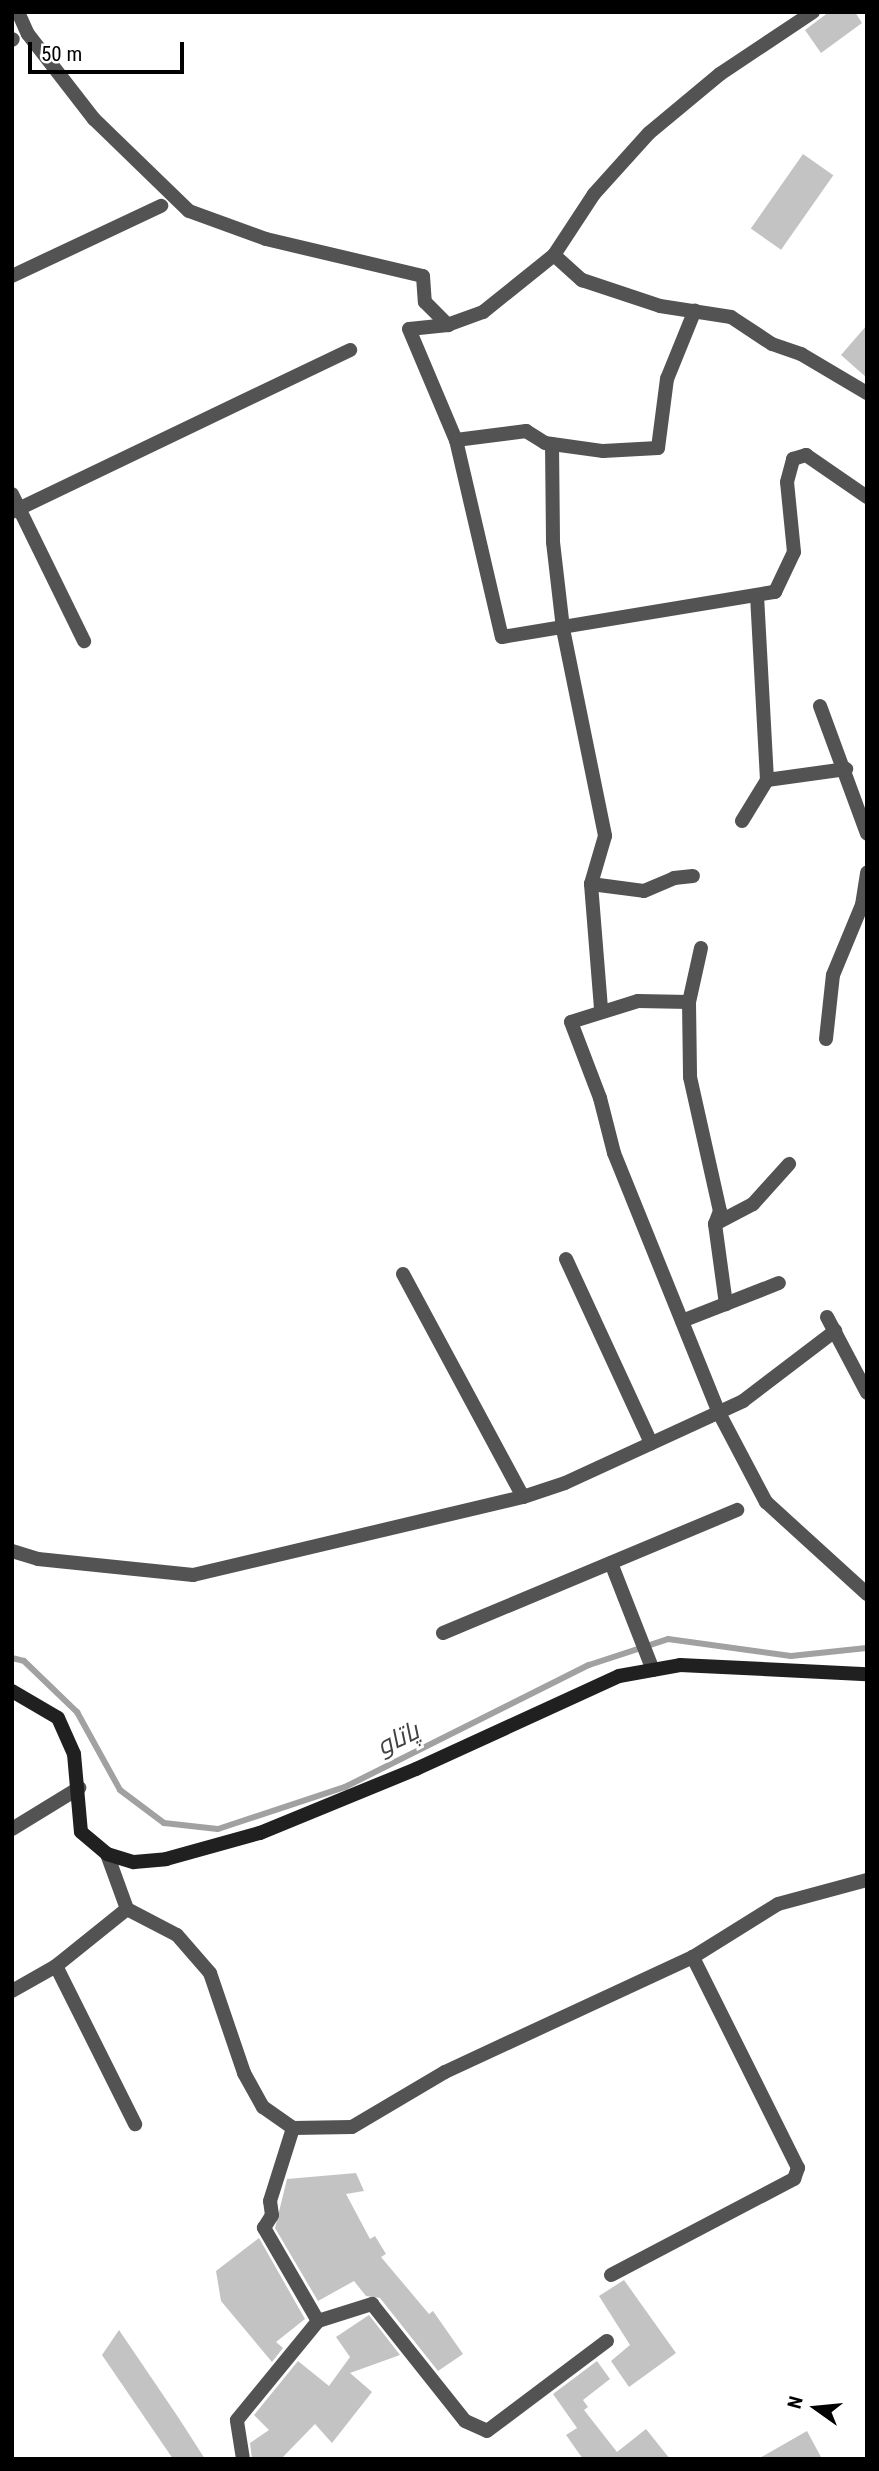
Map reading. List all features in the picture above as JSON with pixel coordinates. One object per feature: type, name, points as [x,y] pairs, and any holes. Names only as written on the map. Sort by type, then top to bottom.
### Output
[{"type":"street","points":[[18,12],[28,34],[94,119],[189,211],[266,239],[422,276],[425,302],[448,325]]},
{"type":"street","points":[[813,12],[720,74],[649,133],[594,194],[554,255],[483,312],[448,325],[409,329],[456,440],[502,637],[775,592],[794,552],[787,482],[793,459],[806,455],[867,497]]},
{"type":"street","points":[[12,276],[160,206]]},
{"type":"street","points":[[554,255],[582,280],[660,306],[731,317],[772,344],[801,354],[867,393]]},
{"type":"street","points":[[456,440],[526,431],[552,444],[603,451],[658,448],[667,379],[695,310]]},
{"type":"street","points":[[16,510],[350,351]]},
{"type":"street","points":[[552,444],[552,542],[563,629],[606,836],[591,884],[601,1009]]},
{"type":"street","points":[[12,494],[16,510],[84,641]]},
{"type":"street","points":[[742,821],[767,780],[757,595]]},
{"type":"street","points":[[820,706],[846,769],[867,834]]},
{"type":"street","points":[[767,780],[846,769]]},
{"type":"street","points":[[826,1039],[833,975],[862,905],[867,872]]},
{"type":"street","points":[[591,884],[644,891],[674,878],[693,876]]},
{"type":"street","points":[[701,948],[689,1002],[690,1077],[720,1211],[715,1224],[726,1304]]},
{"type":"street","points":[[689,1002],[638,1002],[601,1009],[571,1021],[600,1098],[614,1153],[718,1412],[766,1502],[867,1594]]},
{"type":"street","points":[[715,1224],[753,1204],[789,1164]]},
{"type":"street","points":[[566,1259],[651,1443]]},
{"type":"street","points":[[403,1274],[523,1497]]},
{"type":"street","points":[[682,1321],[779,1283]]},
{"type":"street","points":[[827,1317],[867,1393]]},
{"type":"street","points":[[12,1550],[38,1559],[192,1575],[523,1497],[743,1401],[835,1331]]},
{"type":"street","points":[[443,1633],[737,1510]]},
{"type":"street","points":[[611,1563],[653,1670]]},
{"type":"street","points":[[12,1691],[58,1718],[74,1754],[81,1832],[107,1854],[134,1863],[166,1859],[260,1833],[416,1769],[619,1676],[680,1665],[867,1674]]},
{"type":"street","points":[[12,1829],[79,1788]]},
{"type":"street","points":[[107,1854],[127,1909],[177,1935],[210,1973],[244,2073],[262,2107],[293,2127],[352,2127],[445,2072],[693,1957],[778,1904],[867,1880]]},
{"type":"street","points":[[12,1991],[56,1966],[127,1909]]},
{"type":"street","points":[[611,2275],[794,2179],[798,2168],[693,1957]]},
{"type":"street","points":[[56,1966],[135,2124]]},
{"type":"street","points":[[293,2127],[270,2201],[272,2215],[264,2228],[318,2321]]},
{"type":"street","points":[[243,2459],[237,2420],[318,2321],[372,2304],[465,2421],[487,2431],[607,2341]]},
{"type":"building","points":[[829,12],[855,12],[862,23],[821,53],[805,30]]},
{"type":"building","points":[[803,154],[833,175],[781,250],[751,229]]},
{"type":"building","points":[[867,325],[867,378],[841,355]]},
{"type":"building","points":[[356,2173],[364,2191],[346,2194],[370,2239],[375,2236],[386,2254],[381,2257],[429,2314],[433,2311],[463,2354],[438,2371],[380,2298],[366,2296],[354,2281],[318,2301],[275,2228],[287,2179]]},
{"type":"building","points":[[259,2238],[305,2319],[276,2342],[283,2348],[272,2362],[221,2301],[216,2271]]},
{"type":"building","points":[[624,2280],[676,2353],[629,2387],[611,2361],[630,2345],[599,2296]]},
{"type":"building","points":[[369,2315],[400,2355],[350,2373],[372,2392],[332,2443],[315,2424],[281,2459],[252,2459],[250,2443],[269,2430],[254,2415],[298,2361],[329,2386],[350,2357],[336,2337]]},
{"type":"building","points":[[119,2330],[205,2459],[173,2459],[102,2355]]},
{"type":"building","points":[[597,2361],[610,2379],[583,2400],[588,2407],[584,2410],[617,2452],[646,2429],[670,2459],[583,2459],[566,2435],[577,2428],[553,2394]]},
{"type":"building","points":[[807,2431],[822,2459],[758,2459]]},
{"type":"waterway","name":"پاتاو","points":[[12,1658],[24,1661],[77,1712],[120,1790],[164,1823],[218,1829],[345,1787],[589,1665],[668,1639],[791,1656],[867,1648]]}]
